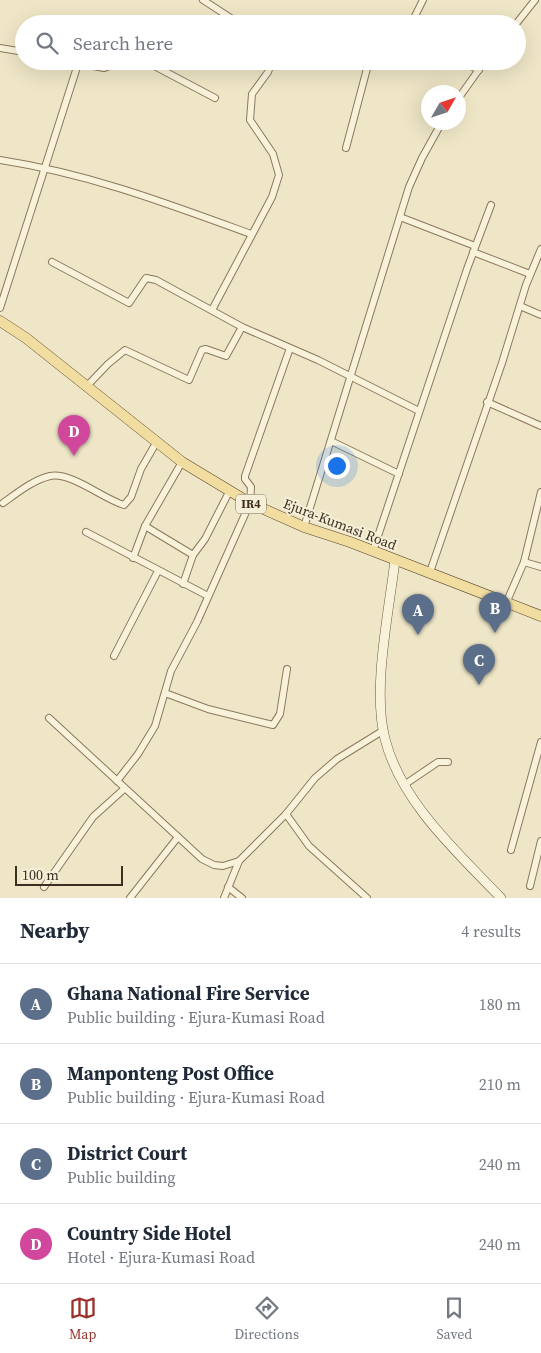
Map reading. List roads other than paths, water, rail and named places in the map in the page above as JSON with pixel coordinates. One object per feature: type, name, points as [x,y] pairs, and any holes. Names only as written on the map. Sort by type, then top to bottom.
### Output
[{"type":"main road","name":"Ejura-Kumasi Road","points":[[0,321],[26,338],[156,443],[229,492],[304,527],[430,572],[541,616]]},
{"type":"street","points":[[202,0],[226,15]]},
{"type":"street","points":[[416,15],[423,0]]},
{"type":"street","points":[[523,15],[535,0]]},
{"type":"street","points":[[0,48],[15,50]]},
{"type":"street","points":[[0,308],[76,70]]},
{"type":"street","points":[[162,70],[215,98]]},
{"type":"street","points":[[212,310],[272,197],[279,175],[273,154],[250,120],[252,94],[269,70]]},
{"type":"street","points":[[346,148],[367,70]]},
{"type":"street","points":[[466,88],[479,70]]},
{"type":"street","points":[[304,527],[409,187],[438,130]]},
{"type":"street","points":[[0,160],[45,167],[129,189],[251,234]]},
{"type":"street","points":[[373,551],[474,249],[491,205]]},
{"type":"street","points":[[400,216],[530,274]]},
{"type":"street","points":[[430,572],[530,274],[541,249]]},
{"type":"street","points":[[52,262],[129,303],[146,278],[156,280],[242,326],[419,411]]},
{"type":"street","points":[[0,280],[8,283]]},
{"type":"street","points":[[520,306],[541,315]]},
{"type":"street","points":[[86,387],[125,350],[189,380],[202,350],[206,349],[226,356],[242,326]]},
{"type":"street","points":[[117,781],[150,736],[172,671],[250,503],[251,487],[245,476],[290,348]]},
{"type":"street","points":[[487,402],[541,426]]},
{"type":"street","points":[[330,441],[399,474]]},
{"type":"street","points":[[3,502],[27,487],[51,476],[68,478],[124,505],[131,497],[141,469],[156,443]]},
{"type":"street","points":[[133,558],[145,526],[182,462]]},
{"type":"street","points":[[183,584],[193,555],[205,539],[229,492]]},
{"type":"street","points":[[507,602],[524,562],[541,492]]},
{"type":"street","points":[[145,526],[193,555]]},
{"type":"street","points":[[86,532],[208,596]]},
{"type":"street","points":[[395,560],[381,688],[384,730],[393,763],[416,803],[500,898]]},
{"type":"street","points":[[524,562],[541,567]]},
{"type":"street","points":[[114,656],[158,571]]},
{"type":"street","points":[[165,693],[208,710],[273,726],[280,714],[287,669]]},
{"type":"street","points":[[50,718],[124,789],[202,859],[214,865],[230,865],[239,861],[286,814],[315,778],[337,759],[384,730]]},
{"type":"street","points":[[511,850],[541,742]]},
{"type":"street","points":[[404,785],[438,762],[448,762]]},
{"type":"street","points":[[44,887],[93,817],[124,789]]},
{"type":"street","points":[[286,814],[309,846],[367,898]]},
{"type":"street","points":[[130,898],[178,837]]},
{"type":"street","points":[[530,886],[541,841]]},
{"type":"street","points":[[224,898],[239,861]]},
{"type":"street","points":[[228,887],[242,898]]},
{"type":"place","name":"Country Side Hotel","points":[[74,456]]},
{"type":"place","name":"Manponteng Post Office","points":[[495,633]]},
{"type":"place","name":"Ghana National Fire Service","points":[[418,635]]},
{"type":"place","name":"District Court","points":[[479,685]]}]
